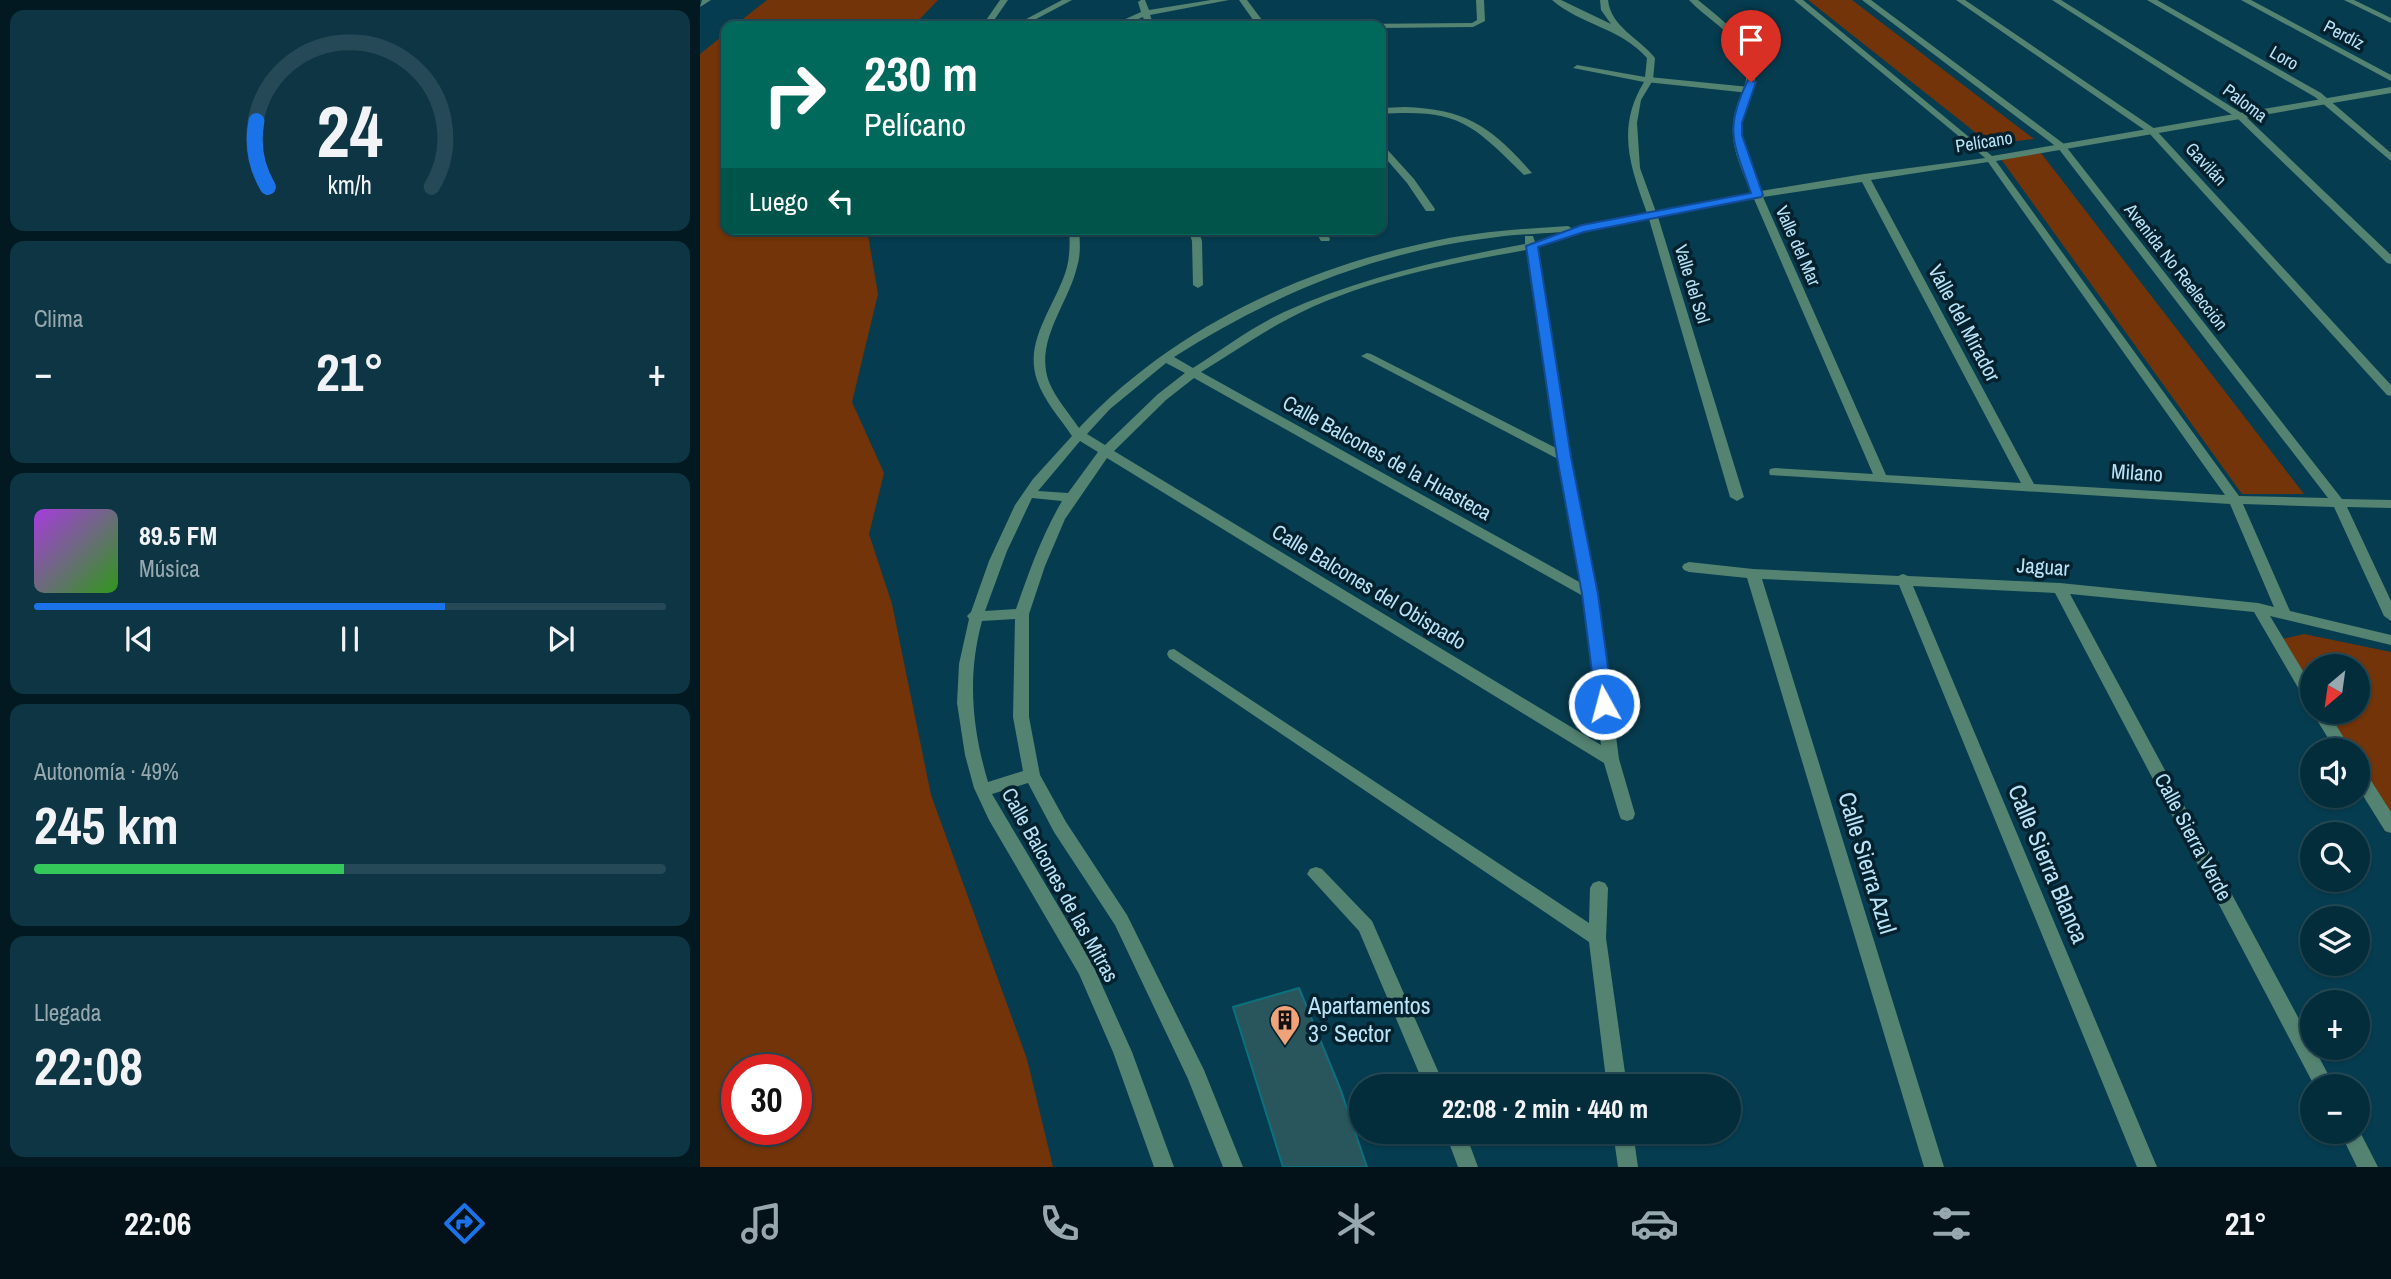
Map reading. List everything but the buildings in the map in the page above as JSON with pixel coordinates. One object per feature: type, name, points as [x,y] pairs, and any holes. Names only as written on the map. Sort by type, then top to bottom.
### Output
[{"type":"street","points":[[700,5],[707,0]]},
{"type":"street","points":[[989,21],[1004,0]]},
{"type":"street","points":[[1027,21],[1068,0]]},
{"type":"street","points":[[1127,21],[1147,13],[1225,0]]},
{"type":"street","points":[[1243,0],[1258,21]]},
{"type":"street","points":[[1386,26],[1473,25],[1482,18],[1480,0]]},
{"type":"street","points":[[1556,0],[1579,14],[1619,29],[1635,40],[1651,58],[1649,80]]},
{"type":"street","name":"Valle del Mar","points":[[1693,0],[1742,46],[1750,59],[1752,72],[1749,90],[1737,123],[1737,135],[1757,195],[1881,478]]},
{"type":"street","points":[[1798,0],[1990,159],[2235,500],[2283,612]]},
{"type":"street","name":"Avenida No Reelección","points":[[1866,0],[2061,146],[2339,505],[2391,616]]},
{"type":"street","name":"Gavilán","points":[[1960,0],[2152,131],[2391,392]]},
{"type":"street","name":"Paloma","points":[[2056,0],[2241,116],[2391,261]]},
{"type":"street","name":"Loro","points":[[2151,0],[2325,100],[2391,158]]},
{"type":"street","name":"Perdíz","points":[[2245,0],[2391,78]]},
{"type":"street","points":[[2348,0],[2391,21]]},
{"type":"street","points":[[1142,2],[1149,21]]},
{"type":"street","points":[[1579,14],[1605,5],[1619,29]]},
{"type":"street","points":[[1577,68],[1649,80],[1749,90]]},
{"type":"street","name":"Valle del Sol","points":[[1649,80],[1637,100],[1632,123],[1635,168],[1653,216],[1737,497]]},
{"type":"street","name":"Pelícano","points":[[1532,246],[1582,229],[1757,195],[1990,159],[2391,90]]},
{"type":"street","points":[[1386,111],[1436,114],[1468,121],[1527,173]]},
{"type":"street","points":[[1386,154],[1411,181],[1430,209]]},
{"type":"street","name":"Valle del Mirador","points":[[1864,177],[2029,486]]},
{"type":"street","name":"Pelícano","points":[[1527,230],[1582,229]]},
{"type":"street","points":[[1527,230],[1532,246],[1564,457],[1590,594],[1611,759],[1627,814]]},
{"type":"street","name":"Calle Balcones de las Mitras","points":[[1164,1167],[1105,1008],[1071,942],[997,819],[983,790],[966,717],[967,659],[974,615],[998,555],[1029,494],[1077,433],[1126,387],[1165,357],[1260,301],[1377,258],[1527,230]]},
{"type":"street","points":[[1075,235],[1077,245],[1071,272],[1045,330],[1040,371],[1045,386],[1077,433]]},
{"type":"street","points":[[1195,235],[1198,285]]},
{"type":"street","points":[[1458,241],[1470,257]]},
{"type":"street","name":"Calle Balcones de las Mitras","points":[[1233,1167],[1197,1076],[1121,920],[1060,827],[1032,775],[1021,717],[1022,614],[1043,554],[1058,519],[1071,498],[1105,452],[1163,397],[1195,372],[1285,316],[1391,276],[1470,257],[1532,246]]},
{"type":"street","points":[[1377,258],[1391,276]]},
{"type":"street","points":[[1260,301],[1285,316]]},
{"type":"street","points":[[1367,355],[1564,457]]},
{"type":"street","name":"Calle Balcones de la Huasteca","points":[[1165,357],[1590,594]]},
{"type":"street","name":"Calle Balcones del Obispado","points":[[1077,433],[1611,759]]},
{"type":"street","name":"Milano","points":[[1775,472],[2235,500],[2391,505]]},
{"type":"street","points":[[1029,494],[1071,498]]},
{"type":"street","name":"Jaguar","points":[[1689,567],[1753,573],[2060,588],[2258,608],[2391,640]]},
{"type":"street","name":"Calle Sierra Azul","points":[[1753,573],[1934,1167]]},
{"type":"street","name":"Calle Sierra Blanca","points":[[1903,579],[2147,1167]]},
{"type":"street","name":"Calle Sierra Verde","points":[[2060,588],[2318,1074]]},
{"type":"street","points":[[2258,608],[2300,679]]},
{"type":"street","points":[[974,615],[1022,614]]},
{"type":"street","points":[[1174,654],[1597,938]]},
{"type":"street","points":[[983,790],[1032,775]]},
{"type":"street","points":[[2370,793],[2391,826]]},
{"type":"street","points":[[1316,874],[1366,926],[1429,1074]]},
{"type":"street","points":[[1599,888],[1597,938],[1615,1074]]},
{"type":"street","points":[[1459,1144],[1468,1167]]},
{"type":"street","points":[[1625,1144],[1628,1167]]},
{"type":"street","points":[[2356,1144],[2368,1167]]},
{"type":"shaded area","points":[[767,0],[938,0],[918,21],[740,21]]},
{"type":"shaded area","points":[[1808,0],[1852,0],[2034,139],[1990,144]]},
{"type":"shaded area","points":[[721,37],[721,235],[868,235],[878,294],[852,402],[884,473],[869,534],[892,604],[931,795],[1027,1059],[1053,1167],[700,1167],[700,54]]},
{"type":"shaded area","points":[[2041,153],[2304,494],[2242,494],[2001,159]]},
{"type":"shaded area","points":[[2304,634],[2391,652],[2391,813],[2370,781],[2370,738],[2342,738],[2333,724],[2370,724],[2370,654],[2300,654],[2300,673],[2278,640]]},
{"type":"place","name":"Apartamentos 3° Sector","points":[[1285,1047]]},
{"type":"route","points":[[1604,704],[1590,594],[1564,457],[1532,246],[1582,229],[1757,195],[1737,135],[1737,123],[1751,82]]}]
